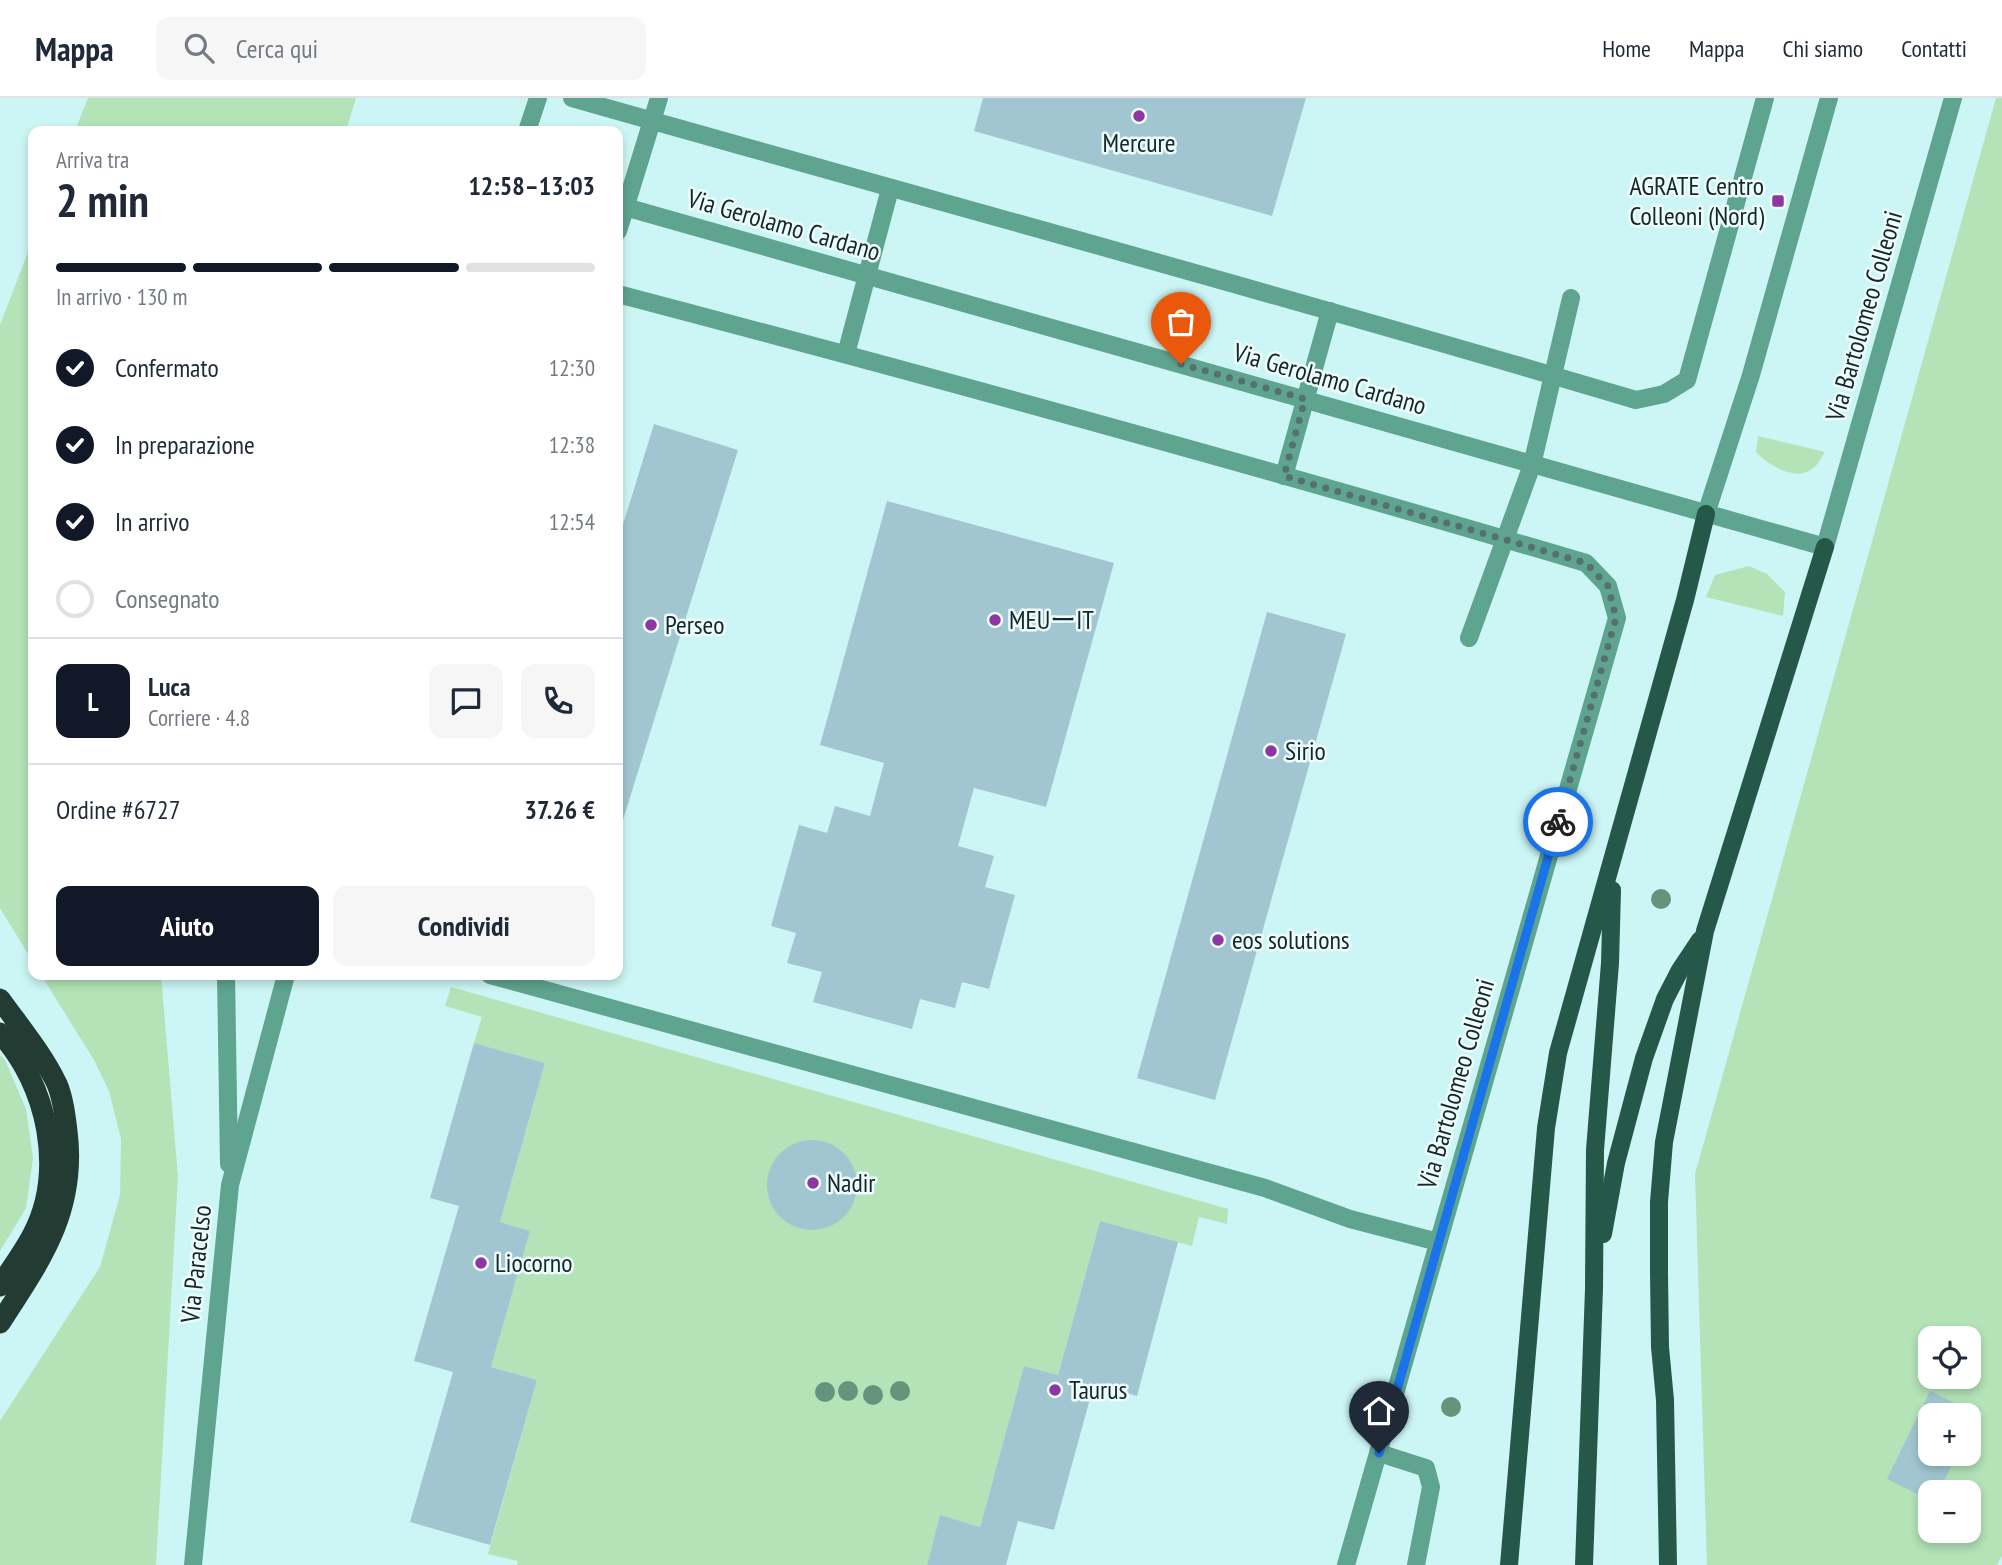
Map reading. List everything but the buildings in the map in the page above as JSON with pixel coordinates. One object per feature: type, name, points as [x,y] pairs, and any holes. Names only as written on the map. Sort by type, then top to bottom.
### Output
[{"type":"highway","points":[[0,999],[43,1058],[58,1086],[65,1113],[69,1168],[66,1194],[50,1243],[0,1323]]},
{"type":"highway","points":[[0,1033],[23,1065],[37,1091],[45,1117],[49,1156],[46,1191],[37,1225],[0,1286]]},
{"type":"main road","points":[[1509,1565],[1543,1165],[1558,1053],[1706,514]]},
{"type":"main road","points":[[1668,1565],[1665,1400],[1660,1335],[1660,1180],[1669,1107],[1705,932],[1825,547]]},
{"type":"main road","points":[[1584,1565],[1594,1289],[1595,1150],[1610,963],[1612,862]]},
{"type":"main road","points":[[1594,1289],[1616,1163],[1644,1058],[1665,999],[1705,932]]},
{"type":"street","points":[[529,126],[538,98]]},
{"type":"street","points":[[572,98],[1636,400],[1664,394],[1688,380],[1765,98]]},
{"type":"street","points":[[623,203],[659,98]]},
{"type":"street","points":[[1706,514],[1751,375],[1829,98]]},
{"type":"street","name":"Via Bartolomeo Colleoni","points":[[1825,547],[1953,98]]},
{"type":"street","points":[[846,354],[890,189]]},
{"type":"street","name":"Via Gerolamo Cardano","points":[[623,206],[1825,547]]},
{"type":"street","points":[[623,294],[846,354],[1506,540]]},
{"type":"street","points":[[1469,638],[1532,465],[1571,298]]},
{"type":"street","points":[[1284,476],[1330,311]]},
{"type":"street","name":"Via Bartolomeo Colleoni","points":[[1346,1565],[1616,618],[1608,586],[1586,563],[1506,540]]},
{"type":"street","points":[[226,980],[230,1185]]},
{"type":"street","name":"Via Paracelso","points":[[193,1565],[230,1185],[285,980]]},
{"type":"street","points":[[508,980],[1265,1188],[1350,1219],[1438,1242]]},
{"type":"street","points":[[1379,1453],[1426,1468],[1431,1487],[1416,1565]]},
{"type":"green space","points":[[88,98],[356,98],[348,126],[77,126]]},
{"type":"green space","points":[[1996,98],[2002,98],[2002,1556],[1997,1565],[1707,1565],[1695,1174]]},
{"type":"green space","points":[[28,252],[28,954],[0,908],[0,325]]},
{"type":"green space","points":[[1758,436],[1825,452],[1816,466],[1809,471],[1792,473],[1769,463],[1756,452]]},
{"type":"green space","points":[[1749,566],[1767,574],[1785,592],[1783,616],[1706,597],[1715,575]]},
{"type":"green space","points":[[44,980],[161,980],[178,1177],[156,1565],[0,1565],[0,1421],[100,1267],[120,1195],[121,1139],[109,1091],[94,1060]]},
{"type":"green space","points":[[451,987],[1228,1209],[1227,1224],[1199,1217],[1192,1246],[1100,1221],[1058,1375],[1024,1366],[980,1527],[940,1516],[927,1565],[517,1565],[518,1561],[488,1554],[537,1380],[491,1367],[530,1231],[500,1222],[545,1063],[474,1043],[482,1017],[445,1006]]},
{"type":"green space","points":[[0,1055],[5,1060],[26,1109],[33,1158],[26,1208],[0,1251]]},
{"type":"way so far","points":[[1181,364],[1305,399],[1284,476],[1586,563],[1608,586],[1616,618],[1558,822]]},
{"type":"place","name":"Mercure","points":[[1139,116]]},
{"type":"place","name":"AGRATE Centro Colleoni (Nord)","points":[[1778,201]]},
{"type":"place","name":"MEUーIT","points":[[995,620]]},
{"type":"place","name":"Perseo","points":[[651,625]]},
{"type":"place","name":"Sirio","points":[[1271,751]]},
{"type":"place","name":"eos solutions","points":[[1218,940]]},
{"type":"place","name":"Nadir","points":[[813,1183]]},
{"type":"place","name":"Liocorno","points":[[481,1263]]},
{"type":"place","name":"Taurus","points":[[1055,1390]]},
{"type":"route","points":[[1379,1453],[1558,822]]}]
